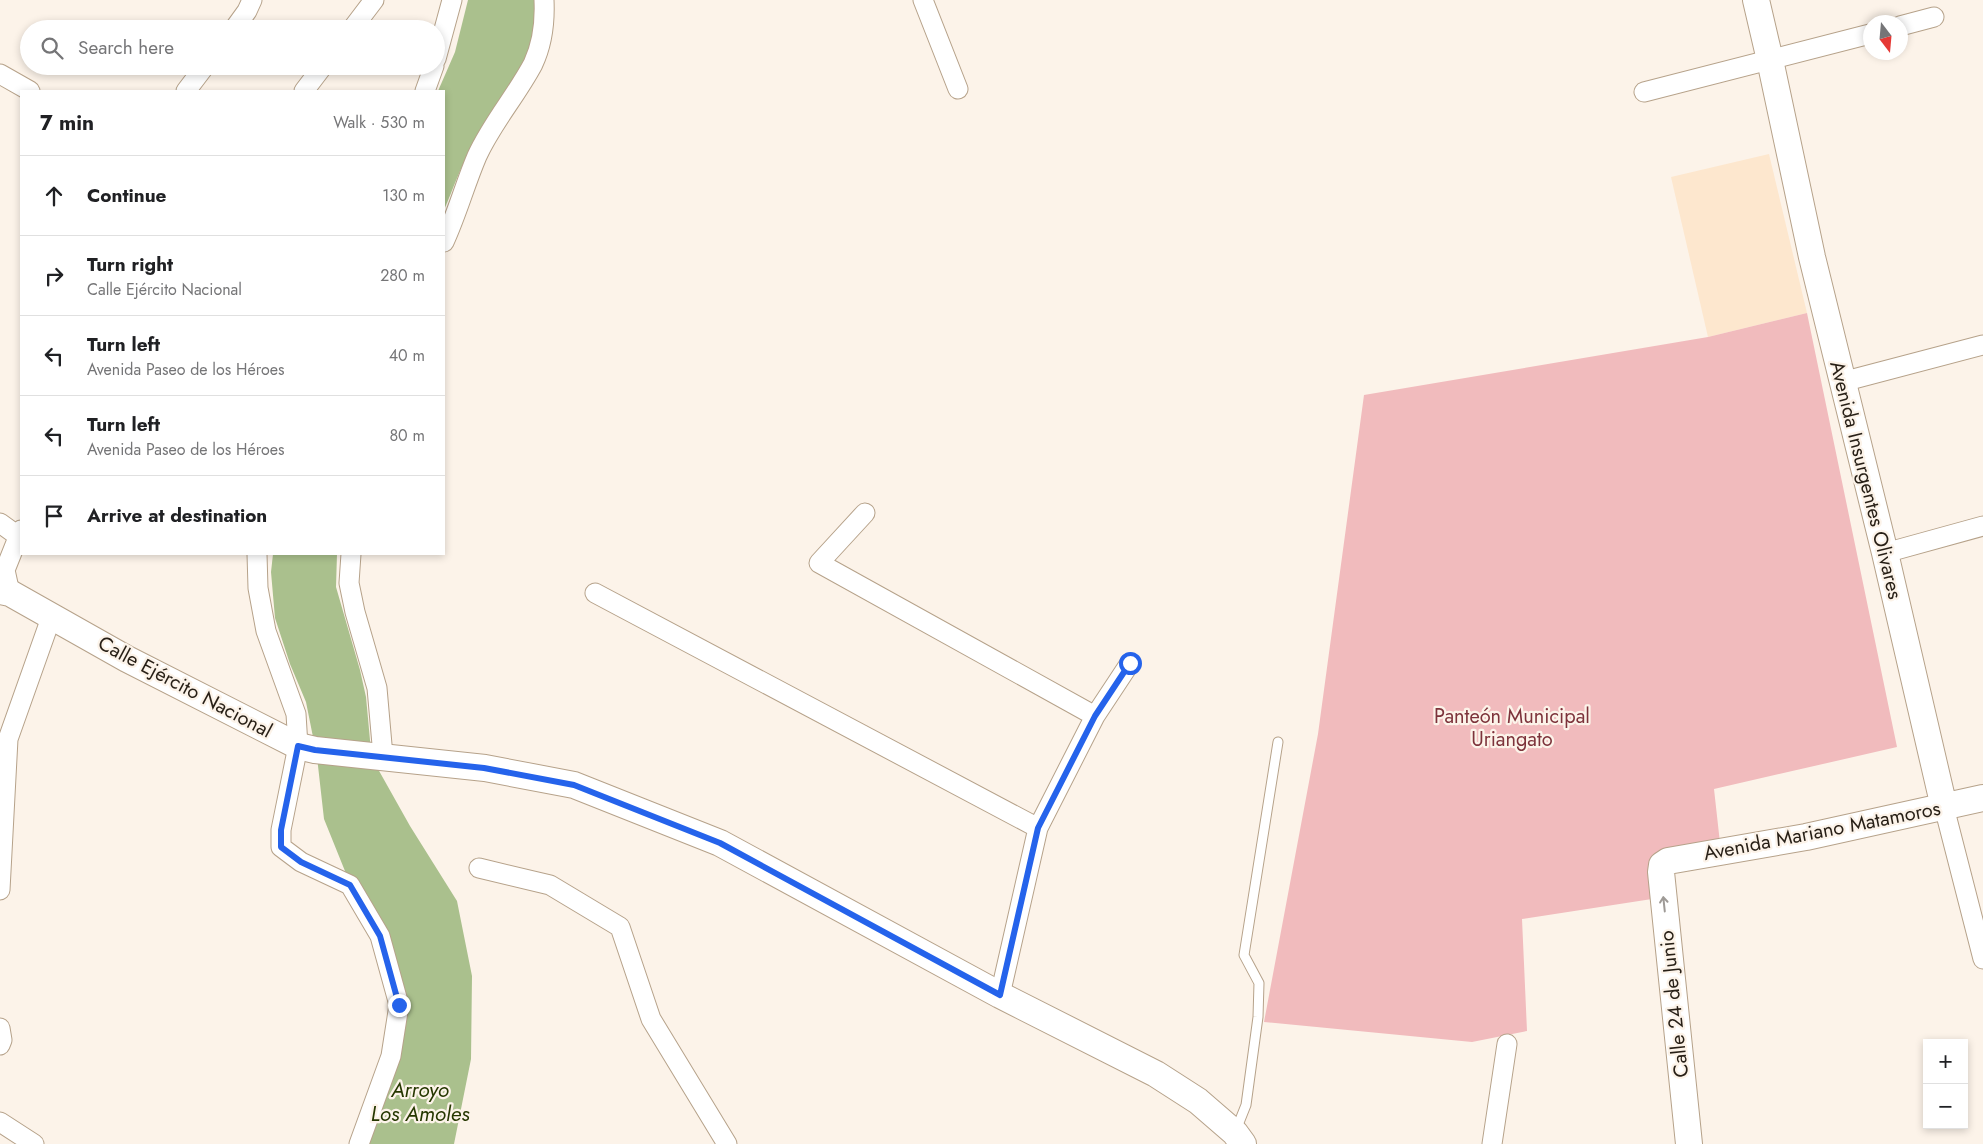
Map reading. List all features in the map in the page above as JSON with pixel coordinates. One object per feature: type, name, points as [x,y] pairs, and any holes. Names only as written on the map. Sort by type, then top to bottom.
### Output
[{"type":"street","points":[[240,20],[252,0]]},
{"type":"street","points":[[359,20],[374,0]]},
{"type":"street","points":[[445,26],[452,0]]},
{"type":"street","points":[[445,239],[481,148],[533,63],[545,17],[544,0]]},
{"type":"street","points":[[923,0],[958,89]]},
{"type":"street","name":"Avenida Insurgentes Olivares","points":[[1756,0],[1812,257],[1885,553],[1944,807],[1983,959]]},
{"type":"street","points":[[1908,24],[1934,17]]},
{"type":"street","points":[[1644,92],[1863,36]]},
{"type":"street","points":[[0,74],[28,90]]},
{"type":"street","points":[[187,90],[198,75]]},
{"type":"street","points":[[305,90],[316,75]]},
{"type":"street","points":[[425,90],[431,75]]},
{"type":"street","points":[[1842,382],[1983,345]]},
{"type":"street","points":[[865,513],[819,563],[1095,716]]},
{"type":"street","points":[[0,523],[20,533],[5,570],[5,592]]},
{"type":"street","points":[[1885,553],[1983,526]]},
{"type":"street","points":[[257,555],[258,588],[266,631],[307,748],[281,830],[281,847],[301,862],[350,885],[380,936],[399,1005],[391,1056],[359,1144]]},
{"type":"street","points":[[351,555],[349,583],[355,612],[377,688],[379,756]]},
{"type":"street","name":"Calle Ejército Nacional","points":[[5,592],[52,615],[127,658],[307,748],[484,768],[574,785],[720,843],[1000,995],[1156,1074],[1198,1101],[1239,1138]]},
{"type":"street","points":[[595,593],[1038,828]]},
{"type":"street","points":[[0,890],[8,739],[52,615]]},
{"type":"street","points":[[1000,995],[1038,828],[1095,716],[1130,663]]},
{"type":"street","name":"Avenida Mariano Matamoros","points":[[1662,865],[1668,861],[1806,837],[1983,798]]},
{"type":"street","name":"Calle 24 de Junio","points":[[1662,865],[1661,872],[1689,1144]]},
{"type":"street","points":[[479,868],[550,885],[620,927],[651,1020],[727,1144]]},
{"type":"street","points":[[0,1028],[2,1040],[0,1045]]},
{"type":"street","points":[[1492,1144],[1507,1044]]},
{"type":"street","points":[[0,1122],[34,1144]]},
{"type":"lane","points":[[1239,1138],[1246,1105],[1258,1017],[1259,983],[1244,955],[1278,742]]},
{"type":"shaded area","points":[[1769,154],[1807,313],[1708,337],[1671,177]]},
{"type":"green space","name":"Panteón Municipal Uriangato","points":[[1807,313],[1897,747],[1714,789],[1720,843],[1654,856],[1652,899],[1522,919],[1527,1031],[1472,1042],[1264,1022],[1318,734],[1364,395],[1708,337]]},
{"type":"water","points":[[468,0],[540,0],[538,22],[526,60],[468,155],[445,208],[445,90],[438,90],[455,52]]},
{"type":"water","name":"Arroyo Los Amoles","points":[[273,555],[337,555],[336,587],[366,697],[371,751],[378,769],[410,826],[457,901],[472,976],[471,1059],[454,1144],[359,1144],[399,1005],[324,819],[317,757],[306,702],[290,664],[275,618],[271,572]]},
{"type":"route","points":[[399,1005],[380,936],[350,885],[301,862],[281,847],[281,830],[298,746],[315,750],[484,768],[574,785],[720,843],[1000,995],[1038,828],[1095,716],[1130,663]]}]
